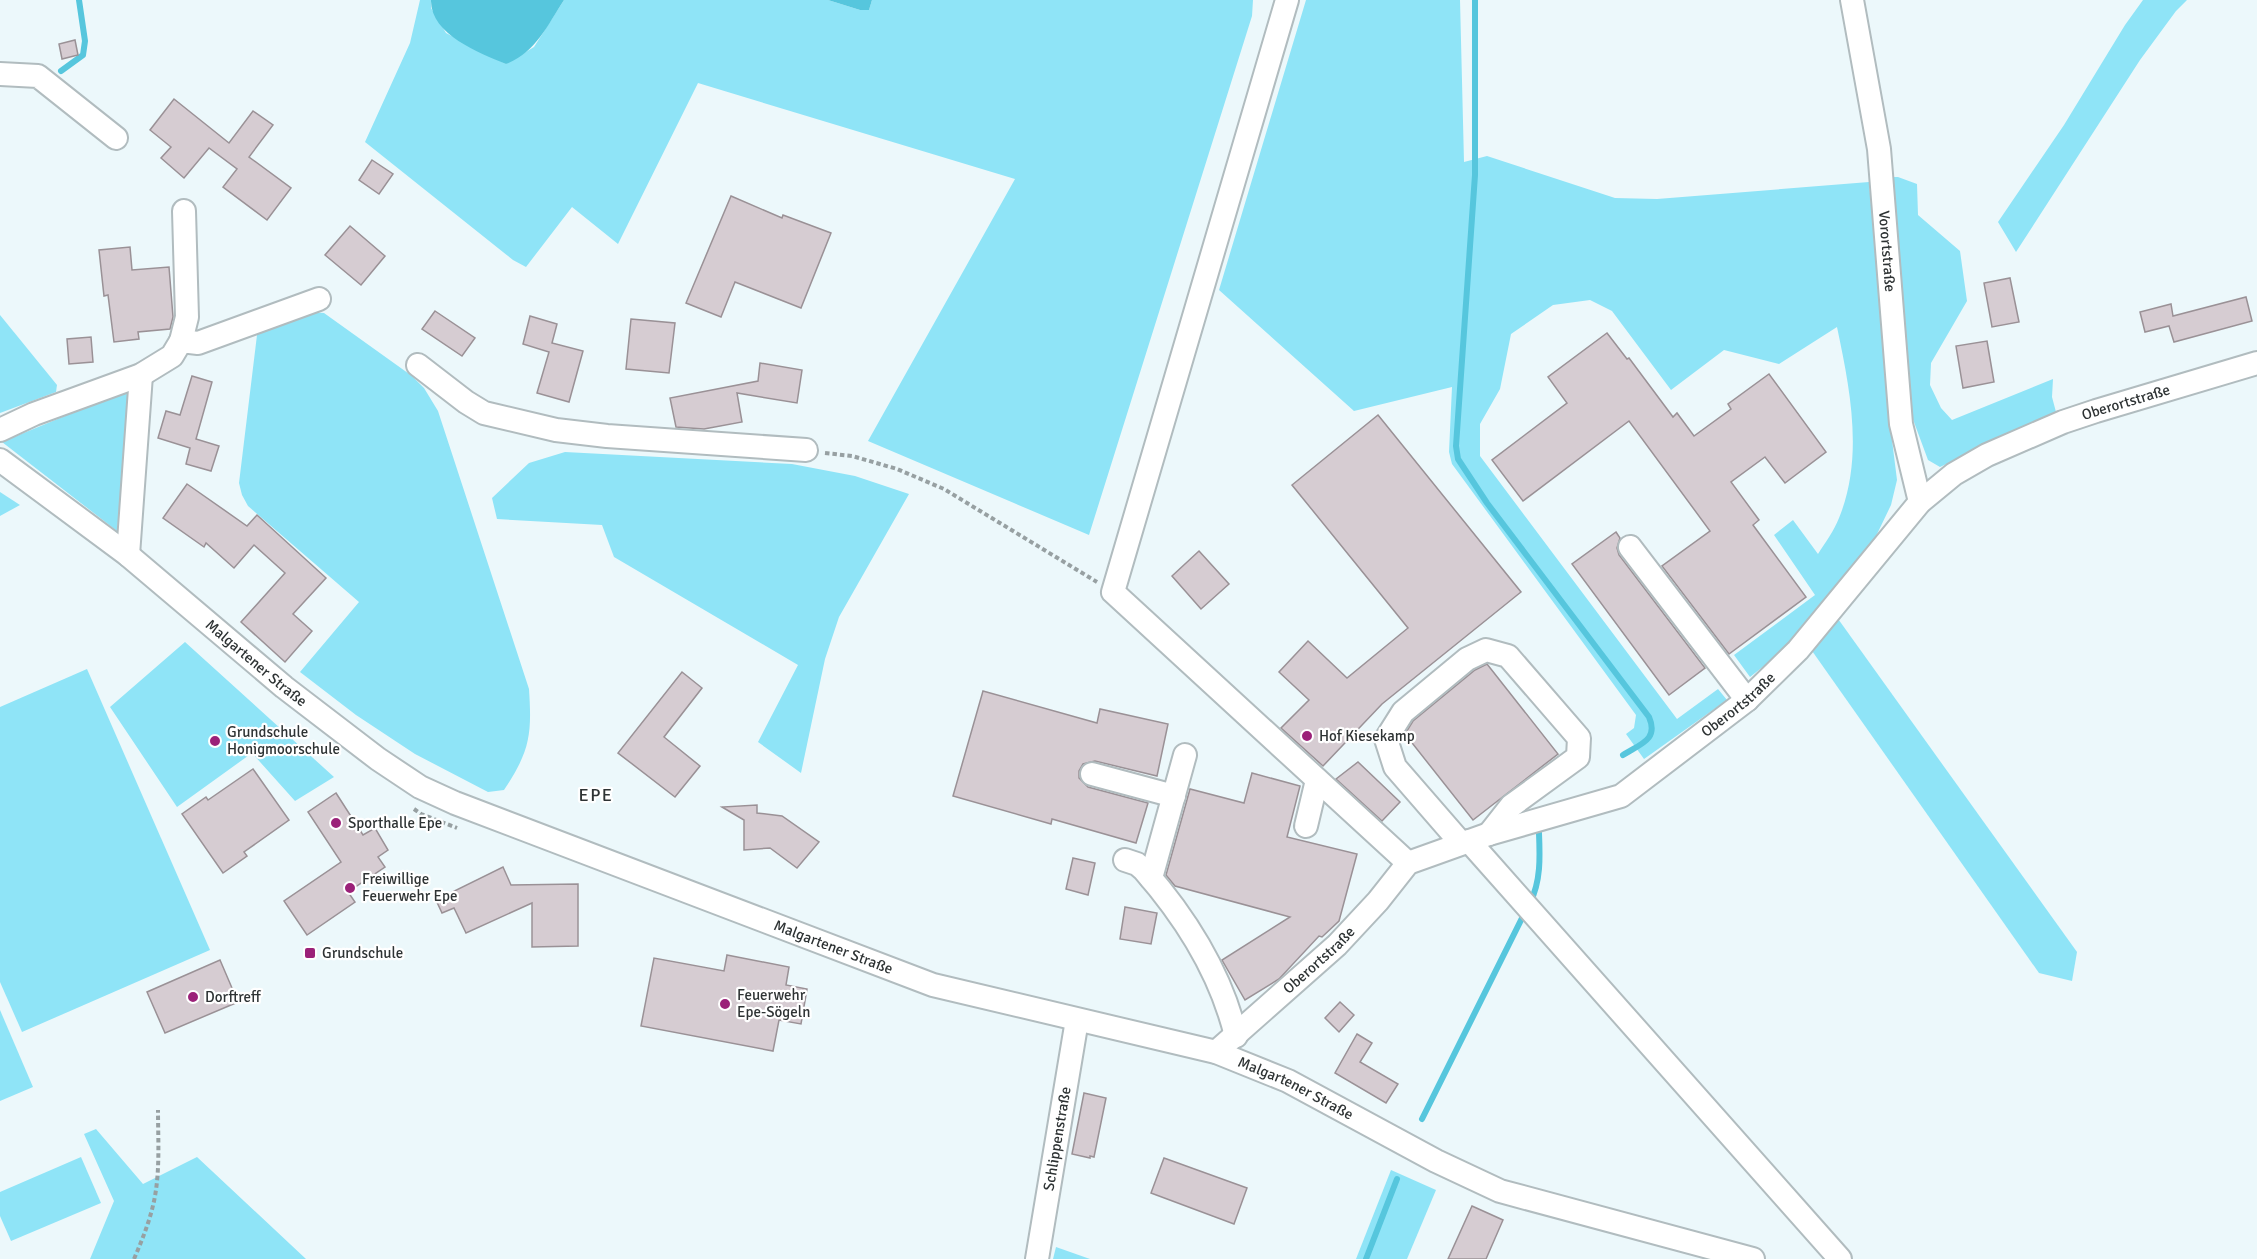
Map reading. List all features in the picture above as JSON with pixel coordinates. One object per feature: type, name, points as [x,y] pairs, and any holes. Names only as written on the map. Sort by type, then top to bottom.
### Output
[{"type":"street","points":[[1287,0],[1113,592],[1408,863]]},
{"type":"street","name":"Vorortstraße","points":[[1852,0],[1879,149],[1901,424],[1920,502]]},
{"type":"street","points":[[0,74],[38,76],[116,138]]},
{"type":"street","points":[[0,430],[34,414],[141,375],[172,356],[181,341],[187,317],[184,210]]},
{"type":"street","points":[[181,341],[198,343],[319,299]]},
{"type":"street","name":"Oberortstraße","points":[[1216,1052],[1337,945],[1378,901],[1408,863],[1473,840],[1621,796],[1747,700],[1798,650],[1920,502],[1954,474],[1987,455],[2063,423],[2257,363]]},
{"type":"street","points":[[417,364],[484,413],[556,430],[607,436],[806,450]]},
{"type":"street","points":[[128,555],[141,375]]},
{"type":"street","name":"Malgartener Straße","points":[[0,460],[128,555],[284,687],[378,759],[420,787],[455,803],[933,985],[1216,1052],[1288,1081],[1436,1161],[1500,1191],[1753,1259]]},
{"type":"street","points":[[1630,547],[1747,700]]},
{"type":"street","points":[[1473,840],[1511,806],[1578,757],[1579,738],[1508,656],[1486,650],[1467,659],[1403,712],[1386,740],[1395,767],[1473,840],[1528,907],[1840,1259]]},
{"type":"street","points":[[1151,878],[1185,755]]},
{"type":"street","points":[[1092,774],[1174,796]]},
{"type":"street","points":[[1306,826],[1317,780]]},
{"type":"street","points":[[1125,860],[1137,864],[1151,878],[1187,926],[1212,968],[1228,1006],[1236,1036]]},
{"type":"street","name":"Schlippenstraße","points":[[1037,1259],[1077,1020]]},
{"type":"path","points":[[806,450],[852,456],[897,469],[944,489],[1113,592]]},
{"type":"path","points":[[134,1259],[156,1195],[159,1146],[158,1110]]},
{"type":"shaded area","points":[[420,0],[431,0],[431,8],[446,33],[506,64],[534,47],[564,0],[828,0],[860,10],[869,10],[872,0],[1253,0],[1252,16],[1089,535],[868,441],[1015,179],[698,83],[618,244],[572,207],[526,267],[513,260],[365,142],[410,43]]},
{"type":"shaded area","points":[[431,0],[564,0],[533,45],[525,53],[506,64],[470,48],[447,32],[438,23]]},
{"type":"shaded area","points":[[828,0],[872,0],[869,10],[860,10]]},
{"type":"shaded area","points":[[1306,0],[1460,0],[1464,162],[1487,156],[1615,198],[1657,199],[1869,182],[1889,416],[1897,480],[1891,505],[1866,557],[1779,654],[1750,677],[1734,655],[1815,595],[1774,535],[1793,520],[1818,554],[1837,523],[1847,495],[1853,447],[1852,423],[1837,327],[1779,364],[1724,350],[1671,390],[1612,311],[1590,300],[1553,305],[1511,334],[1500,389],[1480,424],[1480,456],[1677,719],[1718,689],[1727,700],[1644,759],[1626,734],[1634,728],[1636,715],[1452,464],[1449,452],[1452,387],[1354,411],[1219,290]]},
{"type":"shaded area","points":[[2143,0],[2187,0],[2176,11],[2140,60],[2016,252],[1998,222],[2064,125],[2125,25]]},
{"type":"shaded area","points":[[1889,177],[1898,177],[1917,184],[1918,215],[1960,251],[1967,301],[1931,363],[1930,385],[1941,408],[1952,420],[2053,379],[2052,397],[2056,412],[1940,467],[1928,460],[1911,414]]},
{"type":"shaded area","points":[[310,312],[324,313],[412,376],[424,388],[438,411],[529,689],[530,719],[527,742],[519,764],[504,790],[488,792],[415,754],[356,715],[300,672],[359,602],[248,506],[239,483],[257,335],[262,328]]},
{"type":"shaded area","points":[[0,315],[57,385],[56,392],[0,413]]},
{"type":"shaded area","points":[[130,389],[131,391],[117,531],[2,442]]},
{"type":"shaded area","points":[[565,452],[792,464],[855,476],[909,494],[839,617],[825,659],[801,773],[758,742],[798,665],[614,557],[602,525],[497,519],[492,498],[529,463]]},
{"type":"shaded area","points":[[0,492],[20,505],[0,516]]},
{"type":"shaded area","points":[[1836,616],[2077,952],[2072,981],[2039,973],[1810,648]]},
{"type":"shaded area","points":[[185,642],[334,777],[295,801],[252,753],[177,807],[110,707]]},
{"type":"shaded area","points":[[87,669],[210,950],[22,1032],[0,982],[0,707]]},
{"type":"shaded area","points":[[0,1010],[33,1087],[0,1101]]},
{"type":"shaded area","points":[[96,1129],[143,1184],[197,1157],[306,1259],[90,1259],[114,1201],[84,1134]]},
{"type":"shaded area","points":[[81,1157],[101,1203],[11,1241],[0,1216],[0,1192]]},
{"type":"shaded area","points":[[1391,1170],[1436,1190],[1407,1259],[1356,1259]]},
{"type":"shaded area","points":[[1056,1247],[1090,1259],[1053,1259]]},
{"type":"building","points":[[75,40],[78,55],[62,59],[59,44]]},
{"type":"building","points":[[174,99],[229,143],[253,111],[273,125],[249,157],[291,188],[267,220],[223,187],[237,169],[209,148],[184,178],[161,158],[171,147],[150,130]]},
{"type":"building","points":[[372,160],[393,174],[379,194],[359,180]]},
{"type":"building","points":[[731,196],[782,218],[783,215],[831,233],[801,308],[735,282],[721,317],[686,303]]},
{"type":"building","points":[[350,226],[385,256],[361,285],[325,255]]},
{"type":"building","points":[[130,247],[132,270],[169,267],[173,317],[170,329],[138,332],[139,339],[114,342],[108,295],[104,296],[99,250]]},
{"type":"building","points":[[2010,278],[2019,322],[1992,327],[1984,283]]},
{"type":"building","points":[[2246,297],[2252,321],[2174,342],[2169,326],[2145,332],[2140,312],[2171,304],[2173,316]]},
{"type":"building","points":[[435,311],[475,338],[462,356],[422,329]]},
{"type":"building","points":[[530,316],[557,324],[552,343],[583,351],[569,402],[537,393],[549,352],[523,344]]},
{"type":"building","points":[[631,319],[675,323],[669,373],[626,369]]},
{"type":"building","points":[[1607,333],[1627,359],[1629,358],[1673,417],[1677,413],[1694,436],[1731,409],[1728,404],[1769,374],[1826,452],[1785,483],[1765,457],[1731,482],[1759,520],[1753,525],[1806,597],[1729,654],[1662,566],[1710,531],[1629,421],[1523,501],[1492,460],[1567,403],[1548,377]]},
{"type":"building","points":[[91,337],[93,362],[69,364],[67,339]]},
{"type":"building","points":[[1987,341],[1994,382],[1963,388],[1956,346]]},
{"type":"building","points":[[760,363],[802,370],[797,403],[737,393],[742,422],[704,429],[676,427],[670,398],[758,381]]},
{"type":"building","points":[[192,376],[212,382],[196,439],[219,446],[211,471],[186,464],[190,448],[158,438],[166,411],[180,415]]},
{"type":"building","points":[[1378,415],[1521,592],[1382,704],[1323,766],[1281,728],[1309,700],[1279,672],[1308,641],[1347,678],[1408,628],[1292,485]]},
{"type":"building","points":[[187,484],[247,526],[257,515],[326,578],[293,614],[312,631],[285,662],[241,622],[285,573],[254,545],[234,568],[206,543],[204,547],[163,518]]},
{"type":"building","points":[[1616,532],[1620,538],[1617,548],[1619,555],[1705,668],[1669,695],[1572,564]]},
{"type":"building","points":[[1199,551],[1229,584],[1201,609],[1172,576]]},
{"type":"building","points":[[1487,664],[1558,754],[1473,820],[1405,734],[1413,721],[1475,670]]},
{"type":"building","points":[[682,672],[702,688],[664,737],[700,766],[675,797],[618,753]]},
{"type":"building","points":[[983,691],[1097,723],[1100,709],[1168,724],[1157,776],[1095,761],[1083,764],[1079,771],[1079,778],[1088,787],[1148,803],[1136,843],[1052,819],[1051,824],[953,796]]},
{"type":"building","points":[[1358,762],[1400,802],[1382,821],[1336,779]]},
{"type":"building","name":"Grundschule Honigmoorschule","points":[[253,769],[289,820],[244,852],[247,856],[223,873],[182,814],[206,797],[208,800]]},
{"type":"building","points":[[1252,773],[1300,786],[1287,837],[1357,854],[1339,921],[1322,937],[1319,936],[1279,979],[1245,1000],[1222,960],[1290,917],[1175,886],[1166,875],[1190,789],[1244,803]]},
{"type":"building","points":[[336,793],[363,835],[375,828],[388,850],[378,857],[385,867],[348,892],[355,902],[307,935],[284,901],[341,862],[308,812]]},
{"type":"building","points":[[757,805],[757,813],[782,816],[819,842],[797,868],[770,848],[744,850],[744,820],[722,807]]},
{"type":"building","points":[[1073,858],[1095,863],[1088,895],[1066,889]]},
{"type":"building","points":[[503,867],[511,885],[578,884],[578,946],[532,947],[532,903],[466,933],[454,908],[442,913],[436,900]]},
{"type":"building","points":[[1125,907],[1157,913],[1151,944],[1120,939]]},
{"type":"building","name":"Feuerwehr Epe-Sögeln","points":[[727,955],[789,967],[786,985],[807,989],[801,1024],[779,1020],[773,1051],[641,1026],[654,958],[724,971]]},
{"type":"building","name":"Dorftreff","points":[[220,960],[238,1002],[165,1033],[147,992]]},
{"type":"building","points":[[1340,1002],[1354,1015],[1339,1032],[1325,1018]]},
{"type":"building","points":[[1357,1034],[1372,1043],[1360,1062],[1398,1084],[1386,1103],[1335,1073]]},
{"type":"building","points":[[1084,1093],[1106,1098],[1094,1157],[1090,1156],[1090,1158],[1072,1154]]},
{"type":"building","points":[[1164,1158],[1247,1188],[1234,1224],[1151,1193]]},
{"type":"building","points":[[1472,1206],[1503,1220],[1486,1259],[1448,1259]]},
{"type":"waterway","points":[[61,71],[83,55],[85,41],[79,0]]},
{"type":"waterway","points":[[1475,0],[1475,175],[1456,446],[1458,459],[1487,503],[1649,717],[1652,731],[1650,736],[1623,755]]},
{"type":"waterway","points":[[1530,903],[1538,878],[1539,833]]},
{"type":"waterway","points":[[1422,1119],[1525,912]]},
{"type":"waterway","points":[[1366,1259],[1397,1179]]},
{"type":"place","name":"Hof Kiesekamp","points":[[1307,736]]},
{"type":"place","name":"Grundschule Honigmoorschule","points":[[215,741]]},
{"type":"place","name":"Sporthalle Epe","points":[[336,823]]},
{"type":"place","name":"Freiwillige Feuerwehr Epe","points":[[350,888]]},
{"type":"place","name":"Grundschule","points":[[310,953]]},
{"type":"place","name":"Dorftreff","points":[[193,997]]},
{"type":"place","name":"Feuerwehr Epe-Sögeln","points":[[725,1004]]},
{"type":"district","name":"EPE","points":[[596,795]]}]
